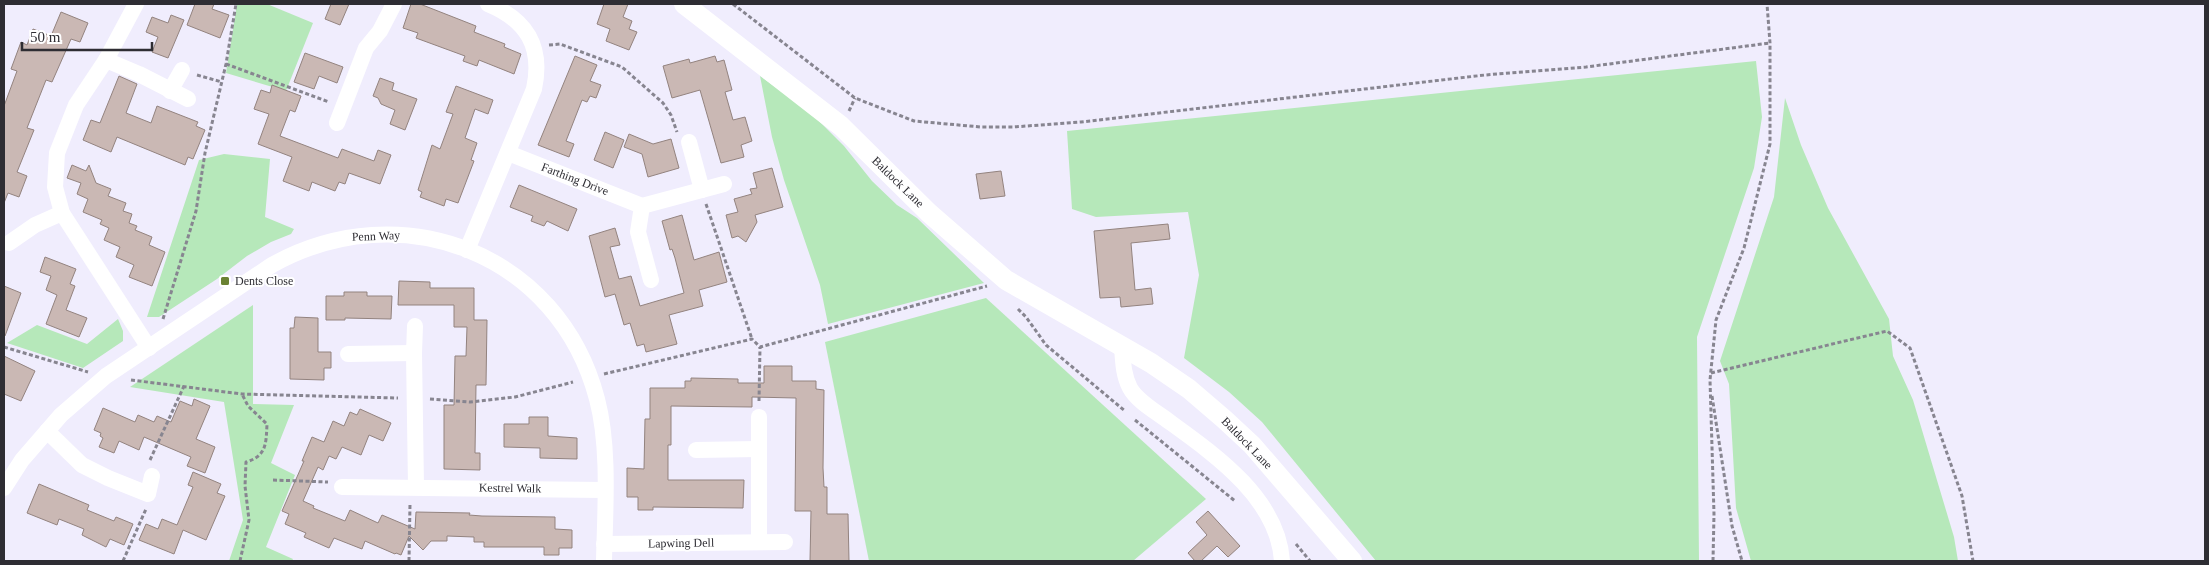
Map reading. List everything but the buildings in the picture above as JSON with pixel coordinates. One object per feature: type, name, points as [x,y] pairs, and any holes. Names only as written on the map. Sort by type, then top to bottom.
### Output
[{"type":"street","points":[[136,4],[106,60],[76,105],[57,153],[55,187],[62,213],[151,346]]},
{"type":"street","points":[[337,123],[366,48],[380,30],[394,4]]},
{"type":"street","points":[[467,250],[534,89],[537,66],[534,49],[520,23],[512,16],[488,4]]},
{"type":"street","name":"Baldock Lane","points":[[684,4],[841,126],[929,213],[1006,280],[1122,346],[1188,389],[1224,419],[1252,445],[1352,561]]},
{"type":"street","points":[[106,60],[139,74],[188,99]]},
{"type":"street","points":[[170,91],[182,70]]},
{"type":"street","points":[[689,142],[702,190]]},
{"type":"street","name":"Farthing Drive","points":[[508,153],[642,206]]},
{"type":"street","points":[[651,280],[638,232],[642,206],[724,184]]},
{"type":"street","points":[[9,243],[35,225],[62,213]]},
{"type":"street","name":"Penn Way","points":[[4,488],[22,460],[61,415],[106,376],[272,265],[292,253],[322,242],[348,236],[409,235],[440,240],[467,250],[513,274],[535,292],[569,334],[590,377],[602,420],[604,445],[604,561]]},
{"type":"street","points":[[415,326],[416,487]]},
{"type":"street","points":[[1122,346],[1124,374],[1130,389],[1141,401],[1212,452],[1256,497],[1266,510],[1273,524],[1282,561]]},
{"type":"street","points":[[348,354],[414,353]]},
{"type":"street","points":[[759,417],[759,542]]},
{"type":"street","points":[[47,431],[82,465],[108,478],[148,494],[152,476]]},
{"type":"street","points":[[696,450],[758,449]]},
{"type":"street","name":"Kestrel Walk","points":[[342,487],[604,490]]},
{"type":"street","name":"Lapwing Dell","points":[[604,544],[785,542]]},
{"type":"path","points":[[151,346],[196,211],[205,153],[226,64],[236,4]]},
{"type":"path","points":[[733,4],[855,98],[914,122],[981,127],[1013,127],[1081,122],[1485,75],[1586,67],[1770,43]]},
{"type":"path","points":[[1713,561],[1714,514],[1710,380],[1716,320],[1744,248],[1770,144],[1770,43],[1767,4]]},
{"type":"path","points":[[534,49],[543,45],[560,44],[622,67],[663,103],[671,115],[676,131],[689,142]]},
{"type":"path","points":[[226,64],[343,107]]},
{"type":"path","points":[[182,70],[222,82]]},
{"type":"path","points":[[702,190],[752,339],[760,347],[759,417]]},
{"type":"path","points":[[760,347],[1006,280]]},
{"type":"path","points":[[1711,373],[1887,331],[1910,348],[1962,496],[1973,561]]},
{"type":"path","points":[[4,346],[106,376],[242,394],[414,398],[470,402],[515,397],[590,377],[752,339]]},
{"type":"path","points":[[1710,380],[1732,526],[1742,561]]},
{"type":"path","points":[[152,476],[150,462],[184,386]]},
{"type":"path","points":[[240,561],[249,520],[245,486],[246,462],[257,459],[266,446],[266,424],[248,406],[242,394]]},
{"type":"path","points":[[273,480],[337,482],[342,487]]},
{"type":"path","points":[[409,561],[410,504],[416,487]]},
{"type":"path","points":[[123,561],[146,509],[148,494]]},
{"type":"green space","points":[[237,4],[267,4],[313,23],[286,91],[226,73]]},
{"type":"green space","points":[[1756,61],[1762,117],[1754,168],[1697,337],[1699,561],[1376,561],[1262,422],[1229,392],[1184,358],[1199,275],[1188,212],[1096,217],[1072,209],[1067,131]]},
{"type":"green space","points":[[760,76],[809,111],[844,146],[872,181],[897,205],[917,218],[984,283],[828,324],[820,285],[784,180],[772,137]]},
{"type":"green space","points":[[1785,98],[1801,145],[1828,208],[1889,319],[1893,356],[1913,400],[1954,537],[1958,561],[1751,561],[1736,508],[1729,384],[1720,361],[1774,197]]},
{"type":"green space","points":[[224,154],[270,159],[265,217],[294,229],[291,234],[271,242],[247,256],[217,279],[159,317],[147,317],[199,160]]},
{"type":"green space","points":[[986,298],[1206,499],[1133,561],[869,561],[825,342]]},
{"type":"green space","points":[[253,305],[253,404],[294,405],[271,463],[295,475],[266,547],[293,559],[292,561],[229,561],[243,520],[224,402],[130,387]]},
{"type":"green space","points":[[118,319],[123,331],[123,341],[83,368],[7,343],[37,325],[87,344]]},
{"type":"place","name":"Dents Close","points":[[225,281]]}]
